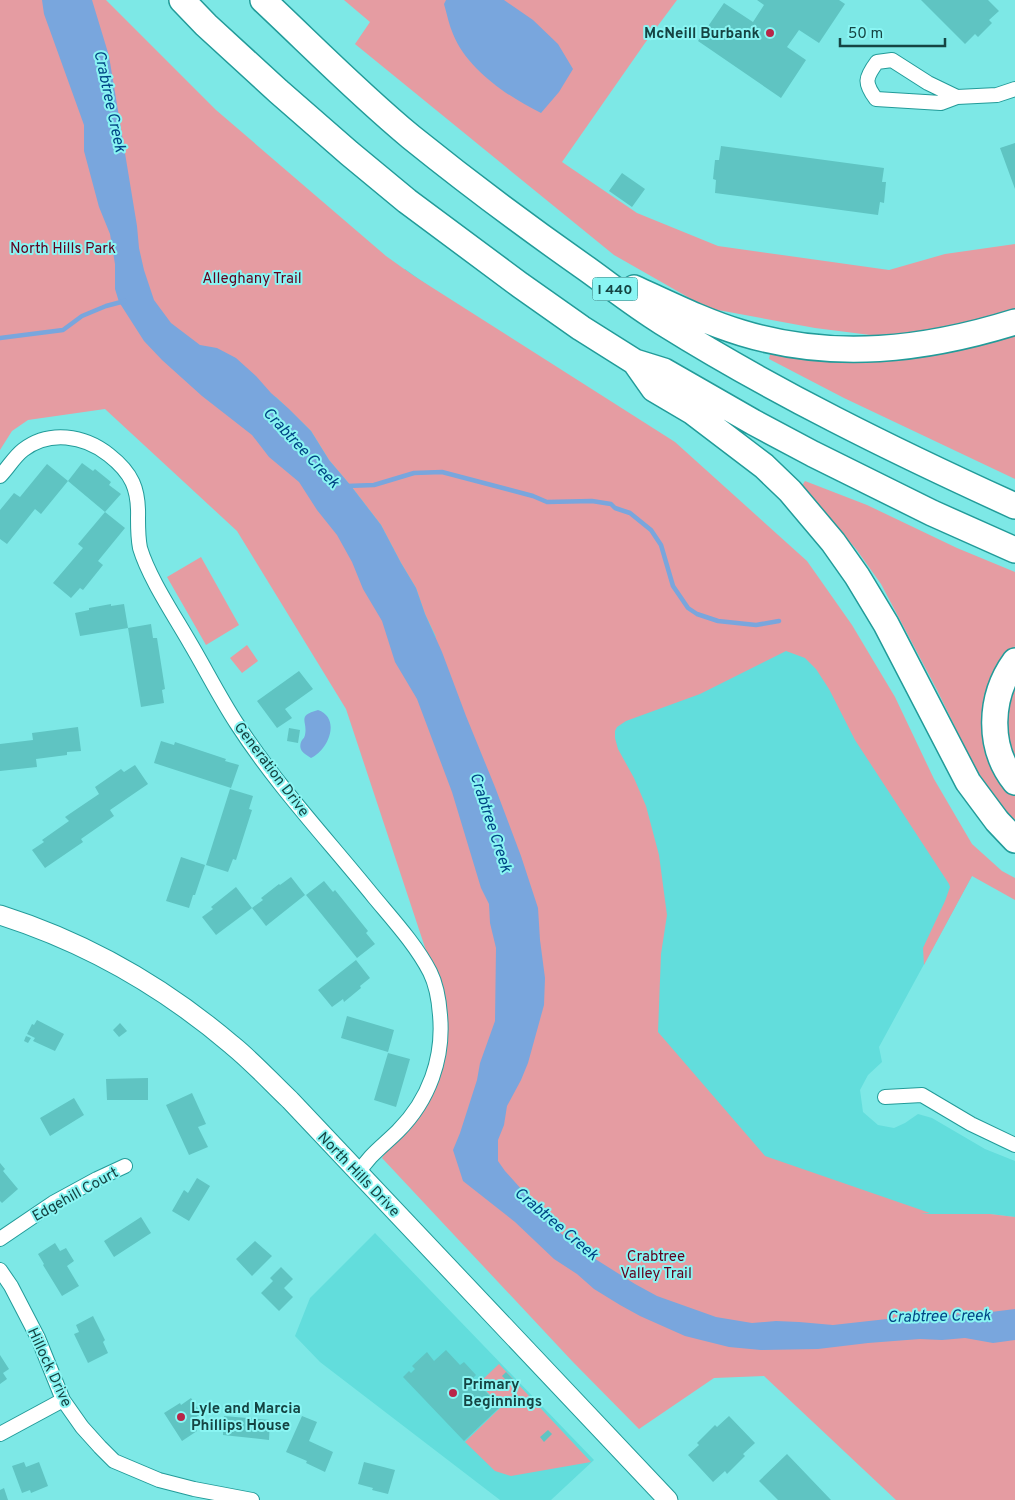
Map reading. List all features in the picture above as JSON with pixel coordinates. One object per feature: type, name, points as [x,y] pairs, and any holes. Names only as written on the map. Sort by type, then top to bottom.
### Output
[{"type":"highway","points":[[182,0],[206,25],[278,91],[407,201],[581,328],[635,362],[664,371],[813,454],[924,509],[1015,550]]},
{"type":"highway","name":"I 440","points":[[264,0],[352,85],[410,136],[470,184],[660,321],[740,369],[802,403],[1015,506]]},
{"type":"highway","points":[[581,265],[701,319],[742,334],[789,344],[848,350],[890,349],[986,331],[1015,322]]},
{"type":"highway","points":[[635,362],[654,389],[693,412],[764,466],[795,497],[833,542],[857,576],[886,624],[968,782],[997,822],[1015,840]]},
{"type":"highway","points":[[1015,661],[1005,675],[1001,685],[995,705],[994,718],[998,750],[1015,782]]},
{"type":"main road","name":"North Hills Drive","points":[[0,915],[34,926],[96,953],[125,969],[234,1046],[290,1100],[668,1500]]},
{"type":"street","points":[[957,97],[928,83],[892,60],[877,62],[868,74],[868,88],[876,100],[941,103],[957,97],[997,95],[1015,89]]},
{"type":"street","name":"Generation Drive","points":[[0,476],[20,452],[33,443],[49,438],[64,437],[92,444],[121,465],[133,481],[139,515],[138,533],[140,547],[146,563],[165,600],[236,722],[309,819],[411,943],[432,975],[440,1011],[440,1048],[424,1098],[398,1131],[364,1163],[358,1174]]},
{"type":"street","points":[[885,1097],[922,1096],[1015,1145]]},
{"type":"street","name":"Edgehill Court","points":[[0,1239],[53,1203],[125,1166]]},
{"type":"street","name":"Hillock Drive","points":[[0,1270],[11,1286],[38,1338],[64,1400],[82,1427],[114,1460],[159,1480],[252,1500]]},
{"type":"street","points":[[0,1434],[64,1400]]},
{"type":"shaded area","points":[[405,269],[695,477],[972,876],[879,1047],[882,1062],[868,1075],[860,1090],[863,1112],[878,1125],[894,1128],[918,1114],[932,1118],[985,1149],[1015,1161],[1015,1217],[990,1214],[851,1214],[676,1116],[516,631],[413,639],[256,415]]},
{"type":"shaded area","points":[[375,1233],[594,1460],[551,1500],[500,1500],[320,1362],[295,1336],[310,1298]]},
{"type":"green space","points":[[0,0],[106,0],[216,110],[386,256],[414,276],[675,442],[807,561],[852,625],[895,697],[934,779],[972,844],[1002,871],[1015,878],[1015,900],[972,876],[924,965],[923,948],[945,901],[950,887],[949,884],[855,740],[829,689],[816,669],[805,658],[786,651],[700,694],[626,721],[617,727],[615,731],[618,749],[634,778],[646,806],[659,855],[667,915],[661,954],[658,1032],[765,1156],[930,1213],[920,1214],[990,1214],[1015,1217],[1015,1500],[896,1500],[764,1376],[714,1378],[639,1429],[572,1361],[382,1158],[415,1106],[434,1068],[447,1014],[346,709],[237,531],[105,409],[28,420],[12,431],[0,450]],"holes":[[[276,397],[311,431],[329,460],[381,525],[416,588],[436,637],[414,639],[296,454],[252,418]]]},
{"type":"green space","points":[[344,0],[677,0],[562,162],[637,213],[718,246],[889,270],[945,254],[1015,244],[1015,309],[970,324],[894,338],[815,328],[707,308],[614,255],[355,44],[370,22]]},
{"type":"green space","points":[[1015,329],[1015,479],[844,398],[769,359],[771,350]]},
{"type":"green space","points":[[805,481],[867,505],[957,548],[1015,572],[1015,646],[990,685],[1015,794],[1015,820],[1002,808],[974,766],[937,690],[881,584],[856,549],[802,486]]},
{"type":"green space","points":[[201,557],[239,625],[206,645],[167,577]]},
{"type":"green space","points":[[247,645],[258,661],[242,673],[230,658]]},
{"type":"green space","points":[[1015,678],[1015,770],[1003,717]]},
{"type":"green space","points":[[499,1364],[591,1462],[511,1476],[495,1471],[465,1442],[501,1407],[479,1383]]},
{"type":"water","name":"Crabtree Creek","points":[[42,0],[92,0],[109,56],[139,248],[154,300],[171,323],[200,345],[217,348],[236,358],[311,431],[329,460],[381,525],[416,588],[442,652],[521,856],[538,908],[545,978],[544,1005],[528,1063],[507,1106],[504,1125],[498,1140],[498,1161],[505,1171],[552,1226],[581,1250],[657,1296],[716,1317],[752,1323],[776,1321],[833,1325],[1015,1309],[1015,1340],[993,1343],[965,1338],[920,1339],[818,1349],[761,1350],[729,1347],[685,1336],[640,1316],[594,1289],[577,1274],[554,1259],[515,1222],[463,1181],[453,1150],[495,1021],[496,948],[490,923],[489,904],[481,888],[452,792],[417,699],[395,662],[382,621],[363,589],[352,562],[337,535],[317,510],[299,482],[269,457],[252,435],[202,396],[162,360],[144,341],[119,302],[115,289],[115,264],[110,234],[99,207],[84,151],[84,125],[44,14]]},
{"type":"water","points":[[446,0],[504,0],[533,20],[558,44],[573,69],[559,92],[541,113],[502,90],[468,59],[459,47],[452,31],[444,4]]},
{"type":"water","points":[[318,710],[325,714],[329,720],[330,734],[323,748],[311,758],[303,752],[300,745],[306,730],[305,717],[307,714]]},
{"type":"building","points":[[757,0],[839,0],[845,4],[819,43],[799,30],[787,47],[806,60],[781,98],[698,41],[724,3],[753,22],[764,5]]},
{"type":"building","points":[[921,0],[988,0],[999,11],[989,20],[992,23],[978,37],[975,34],[965,44]]},
{"type":"building","points":[[1015,143],[1015,189],[1000,148]]},
{"type":"building","points":[[721,146],[884,168],[882,182],[886,182],[884,203],[880,202],[878,215],[715,193],[716,180],[713,179],[715,160],[719,160]]},
{"type":"building","points":[[622,173],[645,189],[632,207],[609,191]]},
{"type":"building","points":[[82,463],[93,471],[95,469],[111,482],[109,485],[121,494],[105,512],[68,481]]},
{"type":"building","points":[[47,464],[68,481],[41,514],[35,509],[7,544],[0,539],[0,510],[14,493],[20,497]]},
{"type":"building","points":[[105,512],[125,528],[98,561],[103,565],[83,590],[80,588],[71,598],[53,583],[83,548],[78,544]]},
{"type":"building","points":[[111,604],[111,606],[124,604],[128,628],[80,636],[75,613]]},
{"type":"building","points":[[151,624],[153,638],[157,638],[165,689],[162,690],[164,703],[141,707],[128,628]]},
{"type":"building","points":[[299,671],[313,689],[285,709],[292,718],[277,728],[257,701]]},
{"type":"building","points":[[78,727],[81,751],[36,759],[37,767],[0,771],[0,744],[33,740],[32,733]]},
{"type":"building","points":[[289,728],[300,730],[298,743],[287,741]]},
{"type":"building","points":[[161,741],[174,745],[175,742],[239,765],[231,788],[154,763]]},
{"type":"building","points":[[135,765],[148,784],[110,810],[114,816],[81,839],[83,842],[45,868],[32,850],[44,842],[42,840],[69,821],[65,817],[99,794],[95,787],[121,769],[124,772]]},
{"type":"building","points":[[230,789],[253,796],[249,809],[252,810],[236,860],[233,859],[228,872],[206,865]]},
{"type":"building","points":[[181,857],[205,865],[189,908],[166,901]]},
{"type":"building","points":[[291,877],[305,895],[266,926],[252,908],[263,900],[261,898]]},
{"type":"building","points":[[324,881],[333,892],[335,890],[368,931],[366,933],[375,944],[357,958],[306,895]]},
{"type":"building","points":[[236,887],[252,908],[216,935],[202,917],[213,909],[211,907]]},
{"type":"building","points":[[356,960],[370,978],[344,1002],[343,999],[332,1007],[318,990]]},
{"type":"building","points":[[347,1016],[394,1030],[388,1052],[341,1038]]},
{"type":"building","points":[[37,1020],[64,1034],[55,1051],[33,1041],[35,1038],[27,1034],[32,1024],[34,1025]]},
{"type":"building","points":[[120,1023],[127,1031],[119,1037],[113,1030]]},
{"type":"building","points":[[26,1036],[31,1038],[28,1043],[24,1041]]},
{"type":"building","points":[[388,1053],[410,1059],[396,1107],[374,1100]]},
{"type":"building","points":[[148,1078],[148,1100],[107,1100],[106,1079]]},
{"type":"building","points":[[192,1093],[206,1124],[198,1127],[208,1147],[189,1155],[166,1105]]},
{"type":"building","points":[[74,1098],[84,1115],[50,1136],[40,1118]]},
{"type":"building","points":[[0,1163],[5,1169],[3,1171],[18,1189],[2,1203],[0,1201]]},
{"type":"building","points":[[197,1178],[210,1186],[189,1221],[172,1211],[184,1190],[188,1193]]},
{"type":"building","points":[[141,1217],[151,1233],[114,1257],[104,1241]]},
{"type":"building","points":[[255,1241],[272,1256],[252,1276],[236,1259]]},
{"type":"building","points":[[55,1243],[60,1251],[66,1248],[74,1261],[67,1266],[79,1286],[62,1296],[38,1254]]},
{"type":"building","points":[[281,1267],[293,1279],[284,1288],[293,1297],[279,1311],[261,1293],[273,1281],[270,1278]]},
{"type":"building","points":[[93,1316],[105,1340],[103,1342],[108,1353],[88,1363],[74,1334],[79,1332],[76,1325]]},
{"type":"building","name":"Primary Beginnings","points":[[446,1350],[460,1365],[464,1362],[476,1375],[473,1378],[500,1407],[464,1441],[403,1377],[409,1371],[411,1373],[415,1369],[412,1366],[427,1352],[434,1361]]},
{"type":"building","points":[[0,1355],[9,1369],[3,1373],[7,1379],[0,1384]]},
{"type":"building","points":[[506,1372],[514,1380],[510,1384],[502,1376]]},
{"type":"building","name":"Lyle and Marcia Phillips House","points":[[191,1398],[201,1414],[190,1421],[197,1431],[182,1441],[164,1413]]},
{"type":"building","points":[[224,1416],[270,1420],[269,1440],[223,1435]]},
{"type":"building","points":[[302,1416],[317,1422],[309,1441],[333,1452],[325,1472],[306,1463],[307,1461],[286,1452]]},
{"type":"building","points":[[729,1416],[755,1443],[743,1454],[745,1456],[727,1474],[725,1471],[713,1482],[688,1455],[715,1425],[717,1427]]},
{"type":"building","points":[[548,1430],[552,1434],[544,1442],[540,1437]]},
{"type":"building","points":[[787,1454],[831,1500],[778,1500],[759,1481]]},
{"type":"building","points":[[24,1462],[26,1467],[39,1462],[48,1486],[31,1493],[30,1490],[22,1493],[12,1466]]},
{"type":"building","points":[[364,1462],[395,1470],[388,1494],[358,1484]]},
{"type":"building","points":[[4,1488],[8,1500],[0,1500],[0,1490]]},
{"type":"waterway","points":[[0,338],[63,330],[82,316],[106,306],[125,301]]},
{"type":"waterway","name":"Crabtree Creek","points":[[347,486],[374,485],[414,473],[442,472],[533,496],[547,502],[592,501],[611,504],[615,508],[630,513],[651,530],[661,545],[673,586],[688,608],[697,614],[718,621],[756,625],[779,621]]},
{"type":"place","name":"McNeill Burbank","points":[[770,33]]},
{"type":"place","name":"Primary Beginnings","points":[[453,1393]]},
{"type":"place","name":"Lyle and Marcia Phillips House","points":[[181,1417]]},
{"type":"park label","name":"North Hills Park","points":[[63,248]]},
{"type":"park label","name":"Alleghany Trail","points":[[252,278]]},
{"type":"park label","name":"Crabtree Valley Trail","points":[[656,1264]]}]
